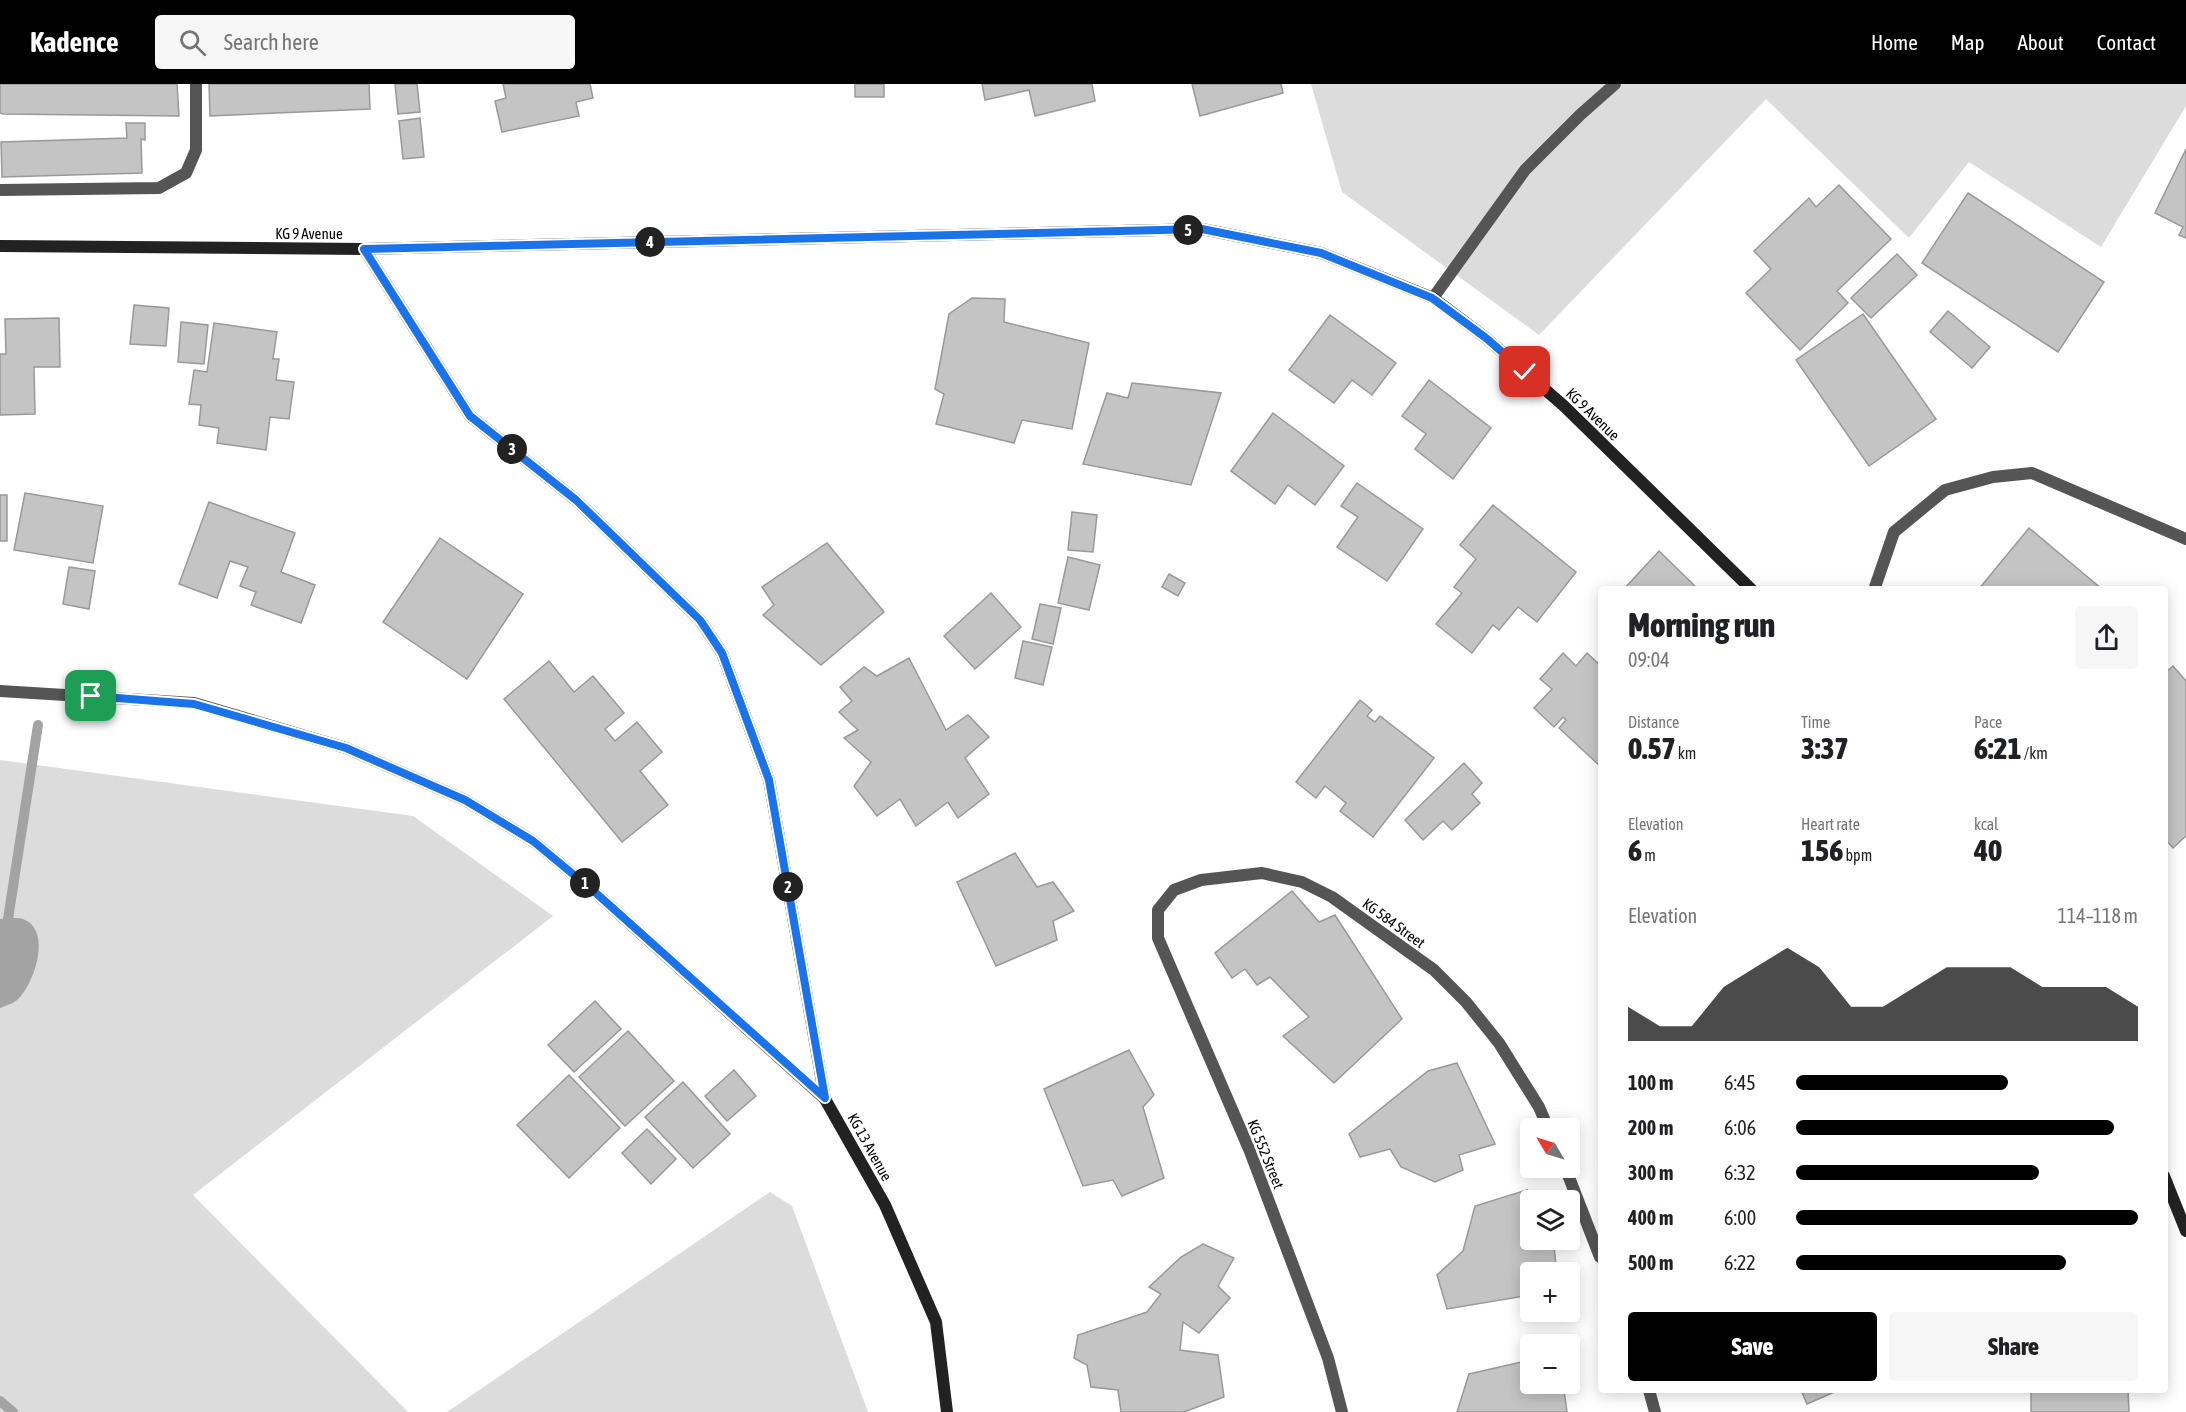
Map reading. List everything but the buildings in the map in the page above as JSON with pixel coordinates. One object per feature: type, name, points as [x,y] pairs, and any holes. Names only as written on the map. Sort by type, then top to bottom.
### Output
[{"type":"main road","name":"KG 9 Avenue","points":[[0,246],[364,249],[1202,229],[1321,253],[1432,298],[1486,338],[1564,406],[1748,586]]},
{"type":"main road","name":"KG 13 Avenue","points":[[364,249],[470,416],[576,500],[700,620],[722,653],[769,780],[825,1098],[885,1205],[936,1322],[947,1412]]},
{"type":"main road","points":[[2168,1186],[2186,1231]]},
{"type":"street","points":[[0,190],[159,188],[186,173],[196,150],[196,84]]},
{"type":"street","points":[[1432,298],[1525,170],[1580,114],[1615,84]]},
{"type":"street","points":[[1875,586],[1894,532],[1945,490],[1994,477],[2032,473],[2186,539]]},
{"type":"street","points":[[0,691],[194,704],[346,748],[465,800],[533,841],[597,894],[825,1098]]},
{"type":"street","name":"KG 584 Street","points":[[1158,910],[1174,890],[1201,880],[1262,873],[1302,882],[1332,897],[1434,970],[1466,1002],[1499,1043],[1544,1118]]},
{"type":"street","name":"KG 552 Street","points":[[1158,910],[1158,938],[1249,1149],[1328,1358],[1342,1412]]},
{"type":"street","points":[[1569,1178],[1598,1252]]},
{"type":"street","points":[[1650,1393],[1655,1412]]},
{"type":"shaded area","points":[[1311,84],[2186,84],[2186,106],[2101,247],[1969,162],[1909,238],[1766,99],[1539,335],[1342,192]]},
{"type":"shaded area","points":[[0,760],[413,816],[553,916],[193,1195],[408,1412],[0,1412]]},
{"type":"shaded area","points":[[0,919],[23,919],[32,925],[39,944],[35,968],[26,990],[16,1001],[0,1008]]},
{"type":"shaded area","points":[[770,1192],[792,1206],[868,1412],[447,1412]]},
{"type":"waterway","points":[[8,919],[38,725]]},
{"type":"waterway","points":[[0,1401],[13,1412]]},
{"type":"route","points":[[91,696],[194,704],[346,748],[465,800],[533,841],[597,894],[825,1098],[769,780],[722,653],[700,620],[576,500],[470,416],[364,249],[1202,229],[1321,253],[1432,298],[1486,338],[1525,372]]}]
